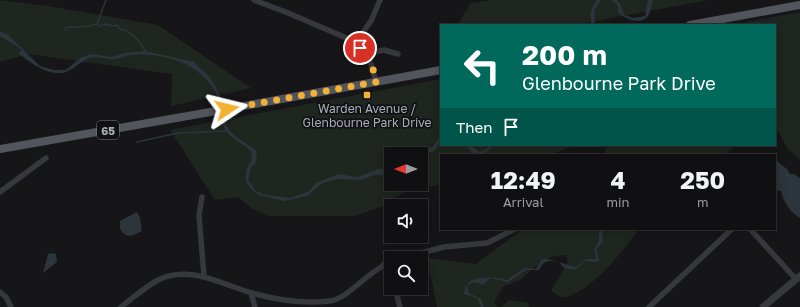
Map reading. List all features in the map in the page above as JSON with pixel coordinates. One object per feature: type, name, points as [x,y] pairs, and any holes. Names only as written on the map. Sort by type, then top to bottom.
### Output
[{"type":"main road","points":[[696,24],[800,5]]},
{"type":"main road","points":[[227,109],[440,70]]},
{"type":"main road","name":"65","points":[[0,149],[216,111]]},
{"type":"street","points":[[254,0],[335,32],[356,42],[373,69],[376,82]]},
{"type":"street","points":[[356,42],[371,21],[380,0]]},
{"type":"street","points":[[364,54],[384,50],[398,54]]},
{"type":"street","points":[[0,192],[46,158]]},
{"type":"street","points":[[202,197],[199,215],[204,276]]},
{"type":"street","points":[[428,251],[444,247],[487,243],[513,230]]},
{"type":"street","points":[[649,307],[731,230]]},
{"type":"street","points":[[751,230],[798,277],[763,307]]},
{"type":"street","points":[[121,307],[159,280],[176,275],[204,276],[251,293],[308,303],[333,301],[348,293],[364,278],[384,264]]},
{"type":"street","points":[[0,292],[6,297],[12,307]]},
{"type":"street","points":[[251,293],[255,307]]},
{"type":"street","points":[[397,295],[400,307]]},
{"type":"shaded area","points":[[0,0],[48,6],[158,25],[251,88],[171,106],[172,74],[28,54],[0,62]]},
{"type":"shaded area","points":[[493,0],[708,0],[581,24],[458,24],[471,3]]},
{"type":"shaded area","points":[[597,0],[601,0],[594,11],[595,24],[592,24],[591,17],[593,6]]},
{"type":"shaded area","points":[[611,0],[617,0],[621,5],[624,15],[634,18],[645,16],[648,0],[653,0],[648,16],[641,21],[637,21],[621,15],[618,12],[615,2]]},
{"type":"shaded area","points":[[800,12],[800,160],[787,148],[776,128],[776,24],[736,24]]},
{"type":"shaded area","points":[[0,31],[8,35],[40,66],[54,70],[66,70],[80,58],[91,54],[112,57],[125,53],[145,51],[194,62],[208,75],[215,85],[223,106],[226,119],[225,124],[228,129],[235,136],[257,151],[256,163],[251,167],[248,180],[255,190],[262,194],[290,198],[308,192],[316,183],[338,174],[357,177],[379,169],[384,170],[384,174],[374,175],[361,180],[337,179],[321,184],[307,196],[284,201],[259,195],[250,188],[246,181],[247,168],[251,162],[252,152],[226,131],[222,123],[218,100],[213,87],[191,67],[161,56],[136,54],[114,59],[93,57],[65,72],[51,72],[44,70],[30,62],[18,53],[21,49],[0,36]]},
{"type":"shaded area","points":[[440,79],[440,146],[572,146],[552,154],[440,154],[440,184],[428,187],[428,147],[384,147],[384,191],[411,191],[403,193],[394,199],[384,199],[383,206],[355,216],[268,216],[251,208],[238,197],[215,200],[170,130]]},
{"type":"shaded area","points":[[440,136],[437,147],[432,152],[428,152],[428,148],[432,148]]},
{"type":"shaded area","points":[[466,146],[471,146],[480,152],[487,149],[489,146],[494,146],[485,153],[473,154]]},
{"type":"shaded area","points":[[607,146],[735,146],[725,154],[604,154]]},
{"type":"shaded area","points":[[776,161],[787,169],[790,174],[794,174],[800,178],[800,218],[788,207],[781,191],[776,190]]},
{"type":"shaded area","points":[[137,212],[140,218],[142,231],[131,236],[125,235],[120,229],[120,221]]},
{"type":"shaded area","points":[[522,230],[638,230],[607,269],[576,293],[564,297],[551,291],[568,262],[566,255],[553,256],[536,266],[520,280],[504,286],[494,302],[498,307],[437,307],[428,258],[476,264]]},
{"type":"shaded area","points":[[599,230],[602,230],[603,241],[596,250],[599,259],[597,262],[585,261],[576,269],[568,269],[563,267],[559,262],[576,267],[586,259],[596,259],[594,250],[599,241]]},
{"type":"shaded area","points":[[48,254],[56,254],[57,262],[43,273]]},
{"type":"shaded area","points":[[542,259],[558,262],[552,261],[544,263],[539,270],[526,270],[508,282],[490,278],[507,280],[525,268],[536,269]]},
{"type":"shaded area","points":[[481,278],[490,278],[483,285],[475,282],[467,286],[469,293],[481,299],[484,307],[481,307],[477,298],[464,294],[466,287],[469,283]]},
{"type":"shaded area","points":[[509,300],[528,303],[529,307],[501,307]]},
{"type":"waterway","points":[[97,24],[106,0]]},
{"type":"waterway","points":[[65,30],[68,27],[82,27],[97,24],[99,26],[108,24],[112,26],[117,25],[120,29],[135,37],[145,51]]},
{"type":"waterway","points":[[137,142],[178,133],[226,131]]},
{"type":"place","name":"Warden Avenue / Glenbourne Park Drive","points":[[367,95]]},
{"type":"route","points":[[227,109],[376,82],[371,64],[360,48]]}]
